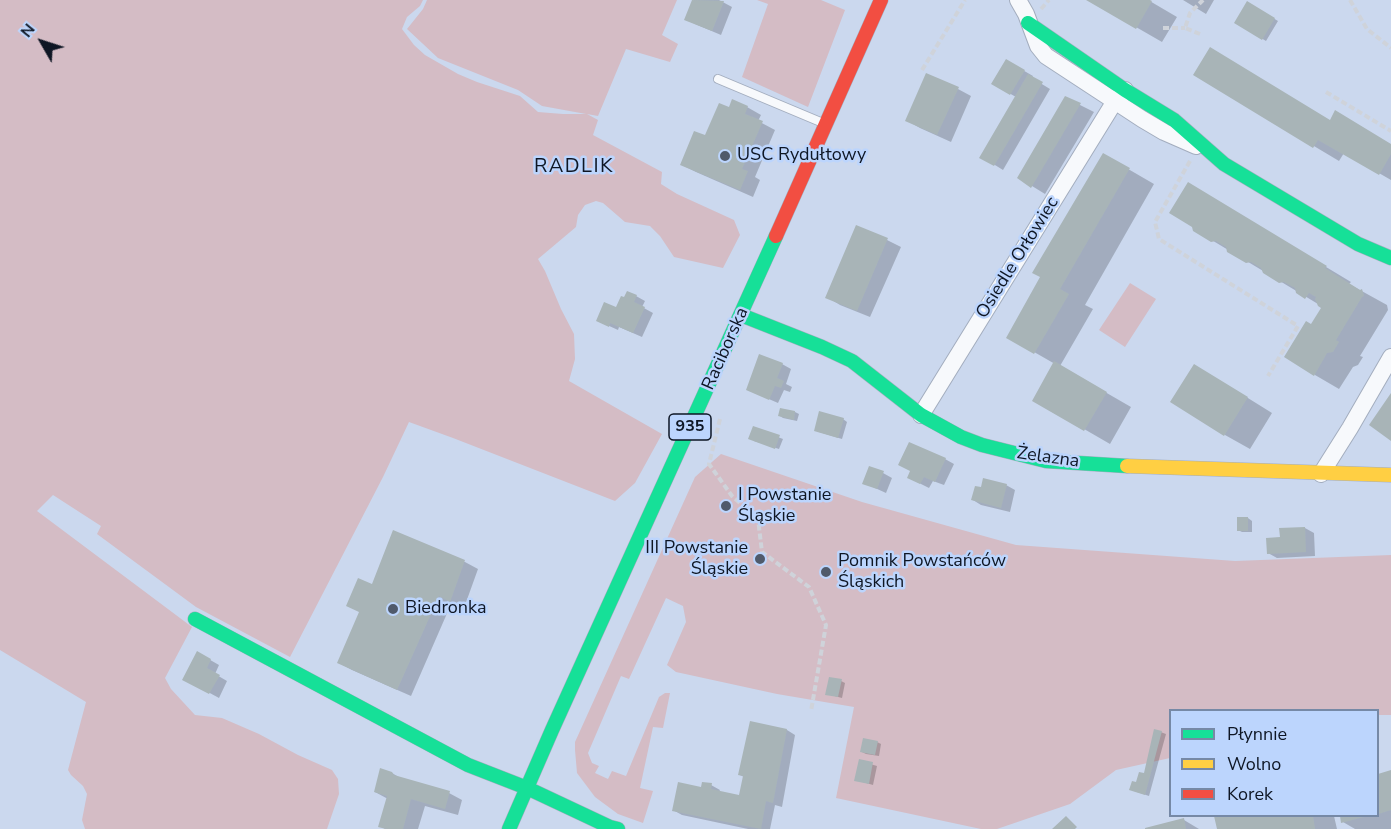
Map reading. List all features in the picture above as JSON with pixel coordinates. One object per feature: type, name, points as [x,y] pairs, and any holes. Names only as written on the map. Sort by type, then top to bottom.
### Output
[{"type":"street","name":"Raciborska","points":[[509,829],[881,0]]},
{"type":"street","points":[[1018,0],[1038,46],[1046,56],[1120,96],[1164,132],[1211,152],[1224,164],[1358,244],[1391,258]]},
{"type":"street","name":"Osiedle Orłowiec","points":[[921,415],[1120,96]]},
{"type":"street","name":"Żelazna","points":[[741,315],[852,361],[921,415],[961,437],[982,445],[1046,460],[1223,470],[1391,475]]},
{"type":"street","points":[[1321,474],[1391,357]]},
{"type":"street","points":[[195,619],[468,765],[528,788],[618,829]]},
{"type":"lane","points":[[718,79],[827,124]]},
{"type":"path","points":[[922,70],[965,0]]},
{"type":"path","points":[[1185,27],[1190,13],[1203,0]]},
{"type":"path","points":[[1350,0],[1367,29],[1391,48]]},
{"type":"path","points":[[1163,28],[1185,27],[1200,34]]},
{"type":"path","points":[[1326,92],[1390,130],[1391,124]]},
{"type":"path","points":[[1193,157],[1155,222],[1159,239],[1298,326],[1268,376]]},
{"type":"path","points":[[709,464],[721,416]]},
{"type":"path","points":[[698,463],[709,464],[732,496],[758,519],[762,552],[809,587],[826,624],[811,711]]},
{"type":"shaded area","points":[[0,0],[423,0],[420,6],[407,17],[402,29],[425,55],[458,74],[520,96],[538,112],[586,114],[542,106],[518,90],[438,58],[407,29],[423,9],[427,0],[677,0],[662,35],[678,44],[670,62],[626,49],[598,116],[587,114],[598,120],[593,135],[662,172],[661,184],[677,194],[734,220],[740,235],[723,268],[674,257],[650,226],[625,222],[603,203],[596,201],[585,205],[578,215],[576,227],[538,259],[574,334],[575,359],[569,381],[662,434],[635,483],[615,501],[409,422],[290,657],[196,607],[97,534],[101,526],[53,495],[37,511],[192,627],[165,678],[171,689],[195,715],[222,718],[332,770],[338,779],[339,794],[327,829],[85,829],[82,820],[87,794],[83,786],[68,770],[86,702],[0,650]]},
{"type":"shaded area","points":[[757,0],[821,0],[845,10],[808,107],[742,77],[768,4]]},
{"type":"shaded area","points":[[1130,283],[1156,299],[1125,347],[1099,330]]},
{"type":"shaded area","points":[[721,454],[862,502],[1016,545],[1235,561],[1391,555],[1391,715],[1379,715],[1379,709],[1169,709],[1169,758],[1116,770],[1070,804],[997,829],[981,829],[836,798],[854,707],[777,694],[676,672],[667,665],[686,622],[683,606],[666,598],[629,679],[621,676],[588,753],[592,763],[599,766],[595,773],[608,779],[612,771],[626,776],[659,697],[670,693],[663,728],[653,727],[640,788],[653,791],[643,823],[618,814],[595,797],[577,773],[575,742],[695,477]]},
{"type":"building","points":[[692,0],[724,1],[712,31],[684,20]]},
{"type":"building","points":[[1086,0],[1150,0],[1152,1],[1136,29]]},
{"type":"building","points":[[1247,1],[1275,18],[1262,40],[1234,23]]},
{"type":"building","points":[[1210,47],[1330,120],[1335,110],[1391,144],[1391,154],[1379,175],[1318,140],[1313,148],[1193,75]]},
{"type":"building","points":[[1006,59],[1025,70],[1010,95],[991,84]]},
{"type":"building","points":[[926,73],[959,87],[937,135],[905,121]]},
{"type":"building","points":[[1028,74],[1043,82],[994,166],[979,158]]},
{"type":"building","points":[[1065,96],[1081,103],[1031,188],[1017,178]]},
{"type":"building","points":[[732,99],[748,106],[745,114],[763,121],[742,169],[748,171],[740,190],[680,165],[694,131],[705,135],[719,103],[729,107]]},
{"type":"building","points":[[1103,153],[1130,168],[1060,289],[1069,294],[1034,354],[1006,338],[1040,277],[1032,273]]},
{"type":"building","points":[[1188,182],[1327,266],[1325,268],[1360,290],[1362,289],[1364,296],[1336,340],[1339,342],[1333,352],[1327,353],[1314,376],[1284,357],[1306,321],[1311,324],[1321,308],[1318,306],[1316,297],[1309,293],[1305,299],[1296,293],[1295,288],[1284,282],[1279,283],[1263,273],[1261,268],[1251,262],[1246,263],[1227,252],[1226,247],[1216,241],[1211,242],[1169,213]]},
{"type":"building","points":[[856,225],[888,238],[857,311],[825,298]]},
{"type":"building","points":[[627,291],[637,295],[634,302],[645,307],[633,333],[610,323],[609,327],[596,321],[604,302],[616,307],[621,296],[624,297]]},
{"type":"building","points":[[759,354],[783,363],[777,378],[784,381],[781,388],[775,386],[769,400],[746,390]]},
{"type":"building","points":[[1054,361],[1107,392],[1084,431],[1032,401]]},
{"type":"building","points":[[1194,364],[1248,397],[1224,436],[1170,402]]},
{"type":"building","points":[[1391,393],[1391,441],[1369,425]]},
{"type":"building","points":[[780,408],[795,411],[794,420],[778,416]]},
{"type":"building","points":[[819,411],[844,418],[838,438],[814,431]]},
{"type":"building","points":[[753,426],[780,435],[775,449],[748,439]]},
{"type":"building","points":[[909,442],[946,458],[935,482],[924,477],[920,484],[907,478],[910,471],[898,465]]},
{"type":"building","points":[[869,466],[884,471],[877,489],[862,484]]},
{"type":"building","points":[[983,478],[1007,484],[1001,508],[971,500],[975,486],[981,487]]},
{"type":"building","points":[[1237,517],[1248,517],[1248,531],[1237,531]]},
{"type":"building","points":[[1305,527],[1306,552],[1267,554],[1266,538],[1280,537],[1279,528]]},
{"type":"building","name":"Biedronka","points":[[393,530],[465,560],[450,602],[439,596],[397,690],[337,663],[359,612],[346,606],[358,578],[372,584]]},
{"type":"building","points":[[197,651],[211,659],[207,668],[220,675],[209,694],[182,680]]},
{"type":"building","points":[[829,677],[842,679],[838,697],[825,695]]},
{"type":"building","points":[[750,721],[787,729],[773,803],[766,801],[761,829],[672,811],[678,782],[701,787],[702,782],[712,783],[711,789],[739,795],[743,776],[738,775]]},
{"type":"building","points":[[1154,729],[1162,731],[1145,795],[1129,790],[1132,781],[1136,782],[1139,772],[1144,773]]},
{"type":"building","points":[[863,738],[878,741],[875,755],[860,752]]},
{"type":"building","points":[[859,759],[873,762],[869,784],[854,781]]},
{"type":"building","points":[[380,768],[394,775],[450,791],[445,809],[411,799],[403,829],[378,827],[387,796],[374,792]]},
{"type":"building","points":[[1391,770],[1391,810],[1379,814],[1379,774]]},
{"type":"building","points":[[1066,816],[1077,827],[1075,829],[1052,829]]},
{"type":"building","points":[[1214,817],[1313,817],[1315,829],[1217,829]]},
{"type":"building","points":[[1340,817],[1363,817],[1341,823]]},
{"type":"building","points":[[1184,818],[1186,829],[1145,829],[1145,828]]},
{"type":"traffic: fast","points":[[1028,23],[1125,90],[1174,120],[1224,164],[1358,244],[1391,258]]},
{"type":"traffic: fast","points":[[509,829],[776,236]]},
{"type":"traffic: fast","points":[[741,315],[852,361],[921,415],[961,437],[982,445],[1046,461],[1127,466]]},
{"type":"traffic: fast","points":[[195,619],[468,765],[527,788],[618,829]]},
{"type":"traffic: slow","points":[[1127,466],[1391,475]]},
{"type":"traffic: jam","points":[[776,236],[881,0]]},
{"type":"place","name":"USC Rydułtowy","points":[[725,156]]},
{"type":"place","name":"I Powstanie Śląskie","points":[[726,506]]},
{"type":"place","name":"III Powstanie Śląskie","points":[[760,559]]},
{"type":"place","name":"Pomnik Powstańców Śląskich","points":[[826,572]]},
{"type":"place","name":"Biedronka","points":[[393,609]]},
{"type":"district","name":"RADLIK","points":[[574,167]]}]
